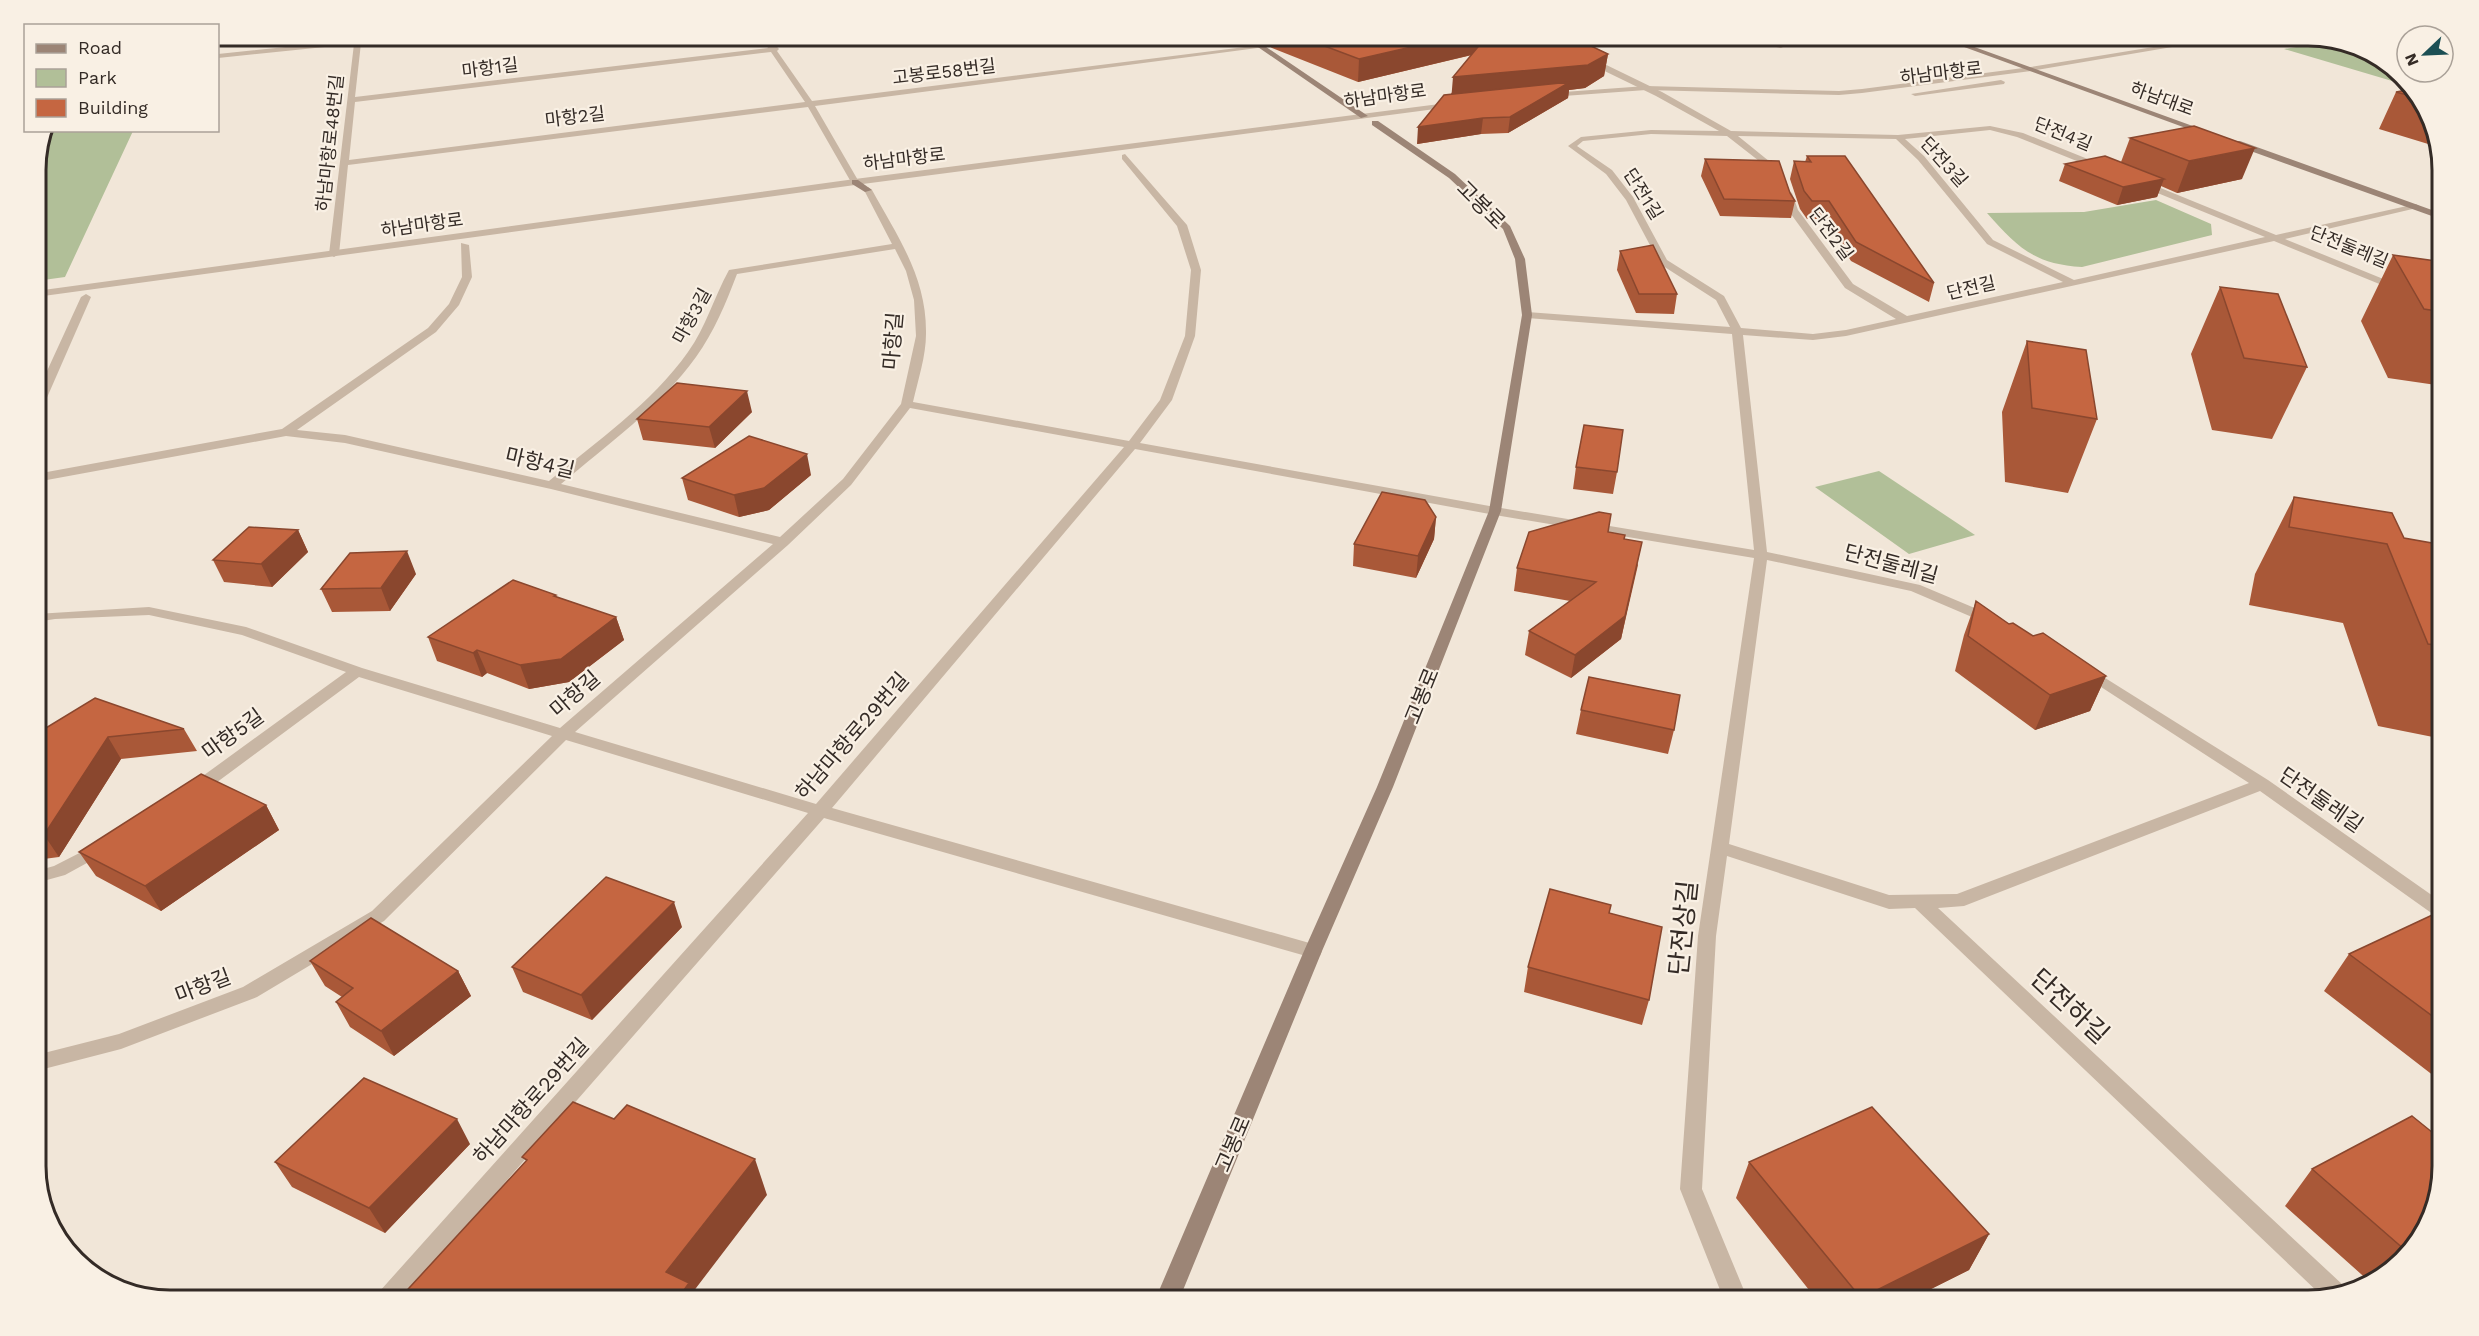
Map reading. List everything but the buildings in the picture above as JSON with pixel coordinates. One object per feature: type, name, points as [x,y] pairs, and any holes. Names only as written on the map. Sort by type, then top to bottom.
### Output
[{"type":"main road","name":"하남대로","points":[[1966,46],[2218,136]]},
{"type":"main road","points":[[1261,47],[1364,116]]},
{"type":"main road","name":"고봉로","points":[[1171,1290],[1313,951],[1385,787],[1495,512],[1527,315],[1520,259],[1507,228],[1452,177],[1375,123]]},
{"type":"main road","points":[[2229,140],[2432,213]]},
{"type":"main road","points":[[855,182],[868,190]]},
{"type":"street","points":[[1562,46],[1569,50]]},
{"type":"street","points":[[2031,69],[2172,46]]},
{"type":"street","points":[[219,56],[293,47]]},
{"type":"street","name":"하남마항로48번길","points":[[334,254],[357,47]]},
{"type":"street","points":[[772,47],[810,104],[855,182]]},
{"type":"street","name":"고봉로58번길","points":[[810,104],[1261,47]]},
{"type":"street","name":"마항1길","points":[[352,100],[775,50]]},
{"type":"street","points":[[1578,54],[1659,94],[1730,134],[1783,177]]},
{"type":"street","name":"하남마항로","points":[[1898,96],[1659,94],[1544,98],[1646,88],[1839,93],[2031,69]]},
{"type":"street","name":"하남마항로","points":[[1908,95],[2010,80],[2031,69]]},
{"type":"street","name":"마항2길","points":[[345,163],[810,104]]},
{"type":"street","name":"하남마항로","points":[[47,293],[855,182],[1364,116],[1464,106],[1375,123],[47,302]]},
{"type":"street","points":[[1364,116],[1375,123]]},
{"type":"street","name":"단전4길","points":[[1898,137],[1990,128],[2020,135],[2108,170]]},
{"type":"street","name":"단전1길","points":[[1730,134],[1652,132],[1581,139],[1572,146],[1609,172],[1630,199],[1663,262],[1719,298],[1737,330]]},
{"type":"street","name":"단전3길","points":[[1730,134],[1898,137],[1921,158],[1990,242],[2071,282]]},
{"type":"street","name":"하남마항로29번길","points":[[396,1290],[820,811],[1132,445],[1166,400],[1190,336],[1196,270],[1182,225],[1125,157]]},
{"type":"street","points":[[2130,179],[2274,237]]},
{"type":"street","name":"단전2길","points":[[1786,188],[1793,210],[1849,286],[1904,319]]},
{"type":"street","name":"마항길","points":[[47,1060],[121,1041],[250,992],[378,916],[563,734],[783,542],[847,482],[907,404],[921,336],[919,312],[910,271],[868,190]]},
{"type":"street","name":"단전길","points":[[1527,315],[1813,337],[1846,333],[2416,207]]},
{"type":"street","name":"단전둘레길","points":[[2274,237],[2411,294]]},
{"type":"street","name":"마항4길","points":[[286,432],[432,330],[454,305],[467,277],[464,245]]},
{"type":"street","name":"마항3길","points":[[551,485],[638,413],[685,364],[716,314],[733,272],[898,246]]},
{"type":"street","points":[[47,384],[86,297]]},
{"type":"street","name":"단전상길","points":[[1732,1290],[1691,1189],[1707,936],[1761,555],[1737,330]]},
{"type":"street","name":"단전둘레길","points":[[907,404],[1495,512],[1761,555],[1915,588],[2007,626]]},
{"type":"street","name":"마항4길","points":[[47,476],[286,432],[345,439],[551,485],[783,542]]},
{"type":"street","points":[[47,617],[149,611],[246,631],[357,671],[563,734],[820,811],[1313,951]]},
{"type":"street","name":"단전둘레길","points":[[2077,666],[2262,784],[2433,905]]},
{"type":"street","name":"마항5길","points":[[185,798],[357,671]]},
{"type":"street","points":[[1720,847],[1889,902],[1958,901],[2262,784]]},
{"type":"street","points":[[47,874],[59,871],[116,840]]},
{"type":"street","name":"단전하길","points":[[1920,902],[2329,1287]]},
{"type":"green space","points":[[2308,46],[2340,51],[2363,59],[2395,82],[2284,49]]},
{"type":"green space","points":[[53,132],[133,132],[65,277],[47,279],[47,163]]},
{"type":"green space","points":[[2156,200],[2211,224],[2212,235],[2082,267],[2051,262],[2028,252],[1987,213],[2084,212]]},
{"type":"green space","points":[[1879,471],[1975,535],[1909,554],[1815,487]]}]
